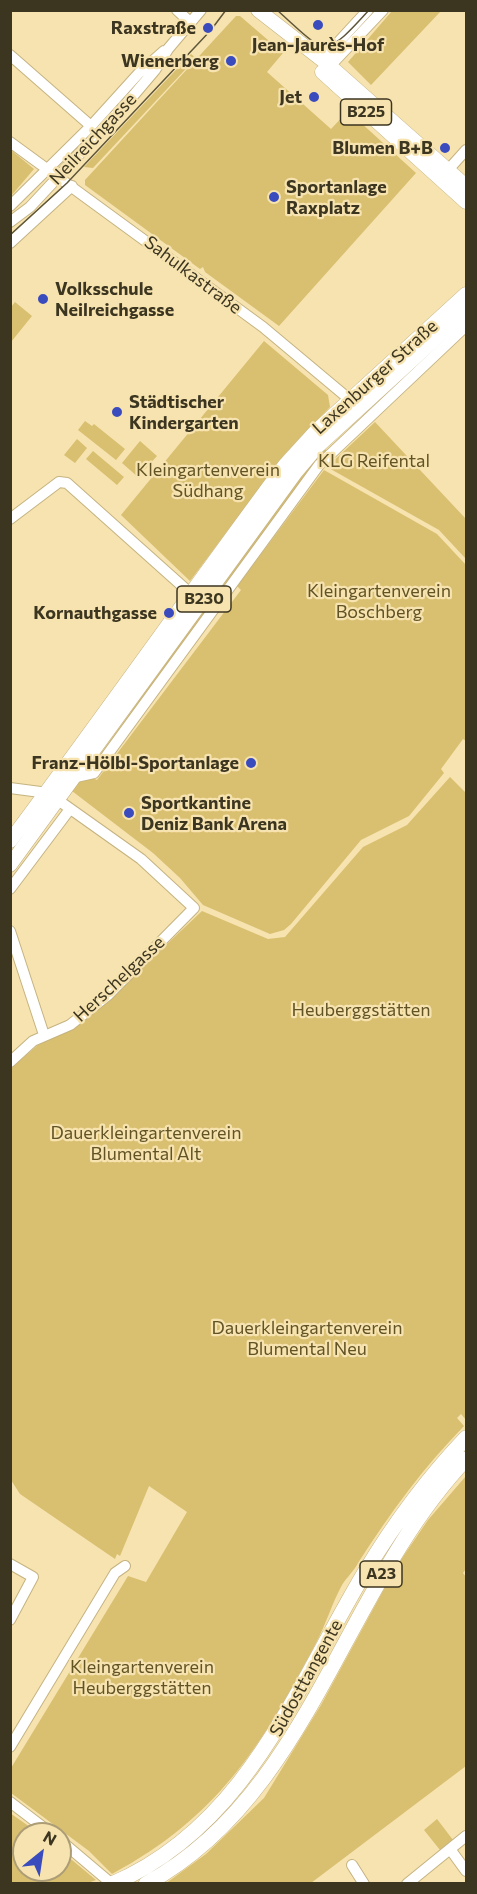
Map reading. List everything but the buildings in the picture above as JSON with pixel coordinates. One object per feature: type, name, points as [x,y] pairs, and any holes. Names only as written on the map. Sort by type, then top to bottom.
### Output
[{"type":"highway","name":"Südosttangente","points":[[112,1884],[147,1866],[180,1844],[217,1810],[244,1779],[286,1717],[379,1549],[414,1499],[466,1438]]},
{"type":"highway","name":"Südosttangente","points":[[146,1884],[204,1843],[256,1789],[299,1724],[391,1558],[425,1508],[466,1459]]},
{"type":"main road","name":"B225","points":[[258,10],[283,32],[326,63],[466,186]]},
{"type":"main road","name":"B225","points":[[283,32],[305,56],[466,202]]},
{"type":"main road","name":"Laxenburger Straße","points":[[10,841],[59,801],[190,593],[285,465],[316,431],[360,408],[466,294]]},
{"type":"main road","name":"Laxenburger Straße","points":[[10,866],[296,472],[318,446],[466,311]]},
{"type":"street","points":[[177,10],[191,23]]},
{"type":"street","name":"Neilreichgasse","points":[[10,206],[91,126],[139,73],[168,49],[201,10]]},
{"type":"street","points":[[326,63],[368,10]]},
{"type":"street","points":[[326,63],[383,10]]},
{"type":"street","name":"Neilreichgasse","points":[[10,222],[30,207],[127,103],[155,70],[168,49]]},
{"type":"street","points":[[10,55],[91,126]]},
{"type":"street","name":"Sahulkastraße","points":[[10,142],[263,327],[360,408]]},
{"type":"street","points":[[448,170],[466,150]]},
{"type":"street","name":"Neilreichgasse","points":[[10,243],[25,232],[72,186]]},
{"type":"street","name":"Laxenburger Straße","points":[[360,408],[430,360],[466,326]]},
{"type":"street","points":[[10,519],[63,482],[71,486],[190,593]]},
{"type":"street","points":[[10,788],[59,801]]},
{"type":"street","name":"Laxenburger Straße","points":[[10,889],[59,801]]},
{"type":"street","name":"Herschelgasse","points":[[10,1062],[44,1035],[70,1025],[108,995],[194,908],[141,859],[59,801]]},
{"type":"street","points":[[10,931],[44,1035]]},
{"type":"street","points":[[10,1564],[33,1577],[10,1620]]},
{"type":"street","points":[[10,1747],[115,1573],[124,1566]]},
{"type":"street","points":[[10,1802],[36,1822]]},
{"type":"street","points":[[407,1884],[466,1836]]},
{"type":"street","points":[[450,1849],[466,1871]]},
{"type":"street","points":[[72,1850],[112,1884]]},
{"type":"street","points":[[352,1865],[364,1884]]},
{"type":"green space","points":[[392,11],[441,11],[371,85],[348,62]]},
{"type":"green space","name":"Sportanlage Raxplatz","points":[[236,16],[240,16],[283,53],[267,72],[331,129],[348,111],[416,173],[279,326],[205,272],[203,267],[200,269],[85,185],[85,180]]},
{"type":"green space","points":[[191,54],[196,58],[93,168],[84,167]]},
{"type":"green space","points":[[10,150],[34,169],[11,196]]},
{"type":"green space","points":[[15,302],[32,316],[11,342],[11,307]]},
{"type":"green space","name":"Kleingartenverein Südhang","points":[[264,341],[328,395],[330,407],[285,454],[190,581],[121,515]]},
{"type":"green space","points":[[85,421],[92,426],[94,424],[125,449],[116,460],[78,430]]},
{"type":"green space","name":"KLG Reifental","points":[[375,422],[466,519],[466,559],[439,530],[327,467]]},
{"type":"green space","points":[[77,439],[87,448],[75,463],[64,455]]},
{"type":"green space","points":[[140,441],[157,456],[138,477],[122,463]]},
{"type":"green space","points":[[324,448],[327,451],[90,769],[289,490]]},
{"type":"green space","points":[[93,451],[124,477],[117,485],[86,459]]},
{"type":"green space","name":"Kleingartenverein Boschberg","points":[[324,470],[437,534],[466,565],[466,741],[463,739],[441,769],[444,773],[409,816],[361,840],[291,924],[284,930],[270,934],[203,905],[180,878],[153,853],[72,791],[78,781],[93,778],[97,780],[241,590],[237,586]]},
{"type":"green space","points":[[450,777],[466,793],[466,1420],[461,1414],[457,1418],[464,1426],[408,1492],[342,1585],[320,1636],[296,1680],[255,1747],[233,1776],[209,1803],[181,1828],[149,1852],[112,1874],[89,1851],[72,1838],[72,1822],[50,1822],[11,1793],[11,1768],[128,1576],[146,1582],[187,1512],[149,1486],[120,1556],[117,1554],[115,1559],[20,1494],[11,1480],[10,1069],[38,1045],[91,1016],[202,911],[268,939],[285,937],[363,847],[407,825]]},
{"type":"green space","points":[[466,1476],[466,1569],[463,1573],[466,1577],[466,1766],[311,1883],[165,1884],[206,1854],[264,1798],[321,1705],[396,1567],[428,1520]]},
{"type":"green space","points":[[10,1813],[23,1822],[12,1822],[12,1882],[72,1882],[72,1860],[96,1880],[85,1884],[11,1883]]},
{"type":"green space","points":[[437,1819],[453,1840],[440,1850],[424,1830]]},
{"type":"tram line","points":[[10,235],[67,183],[211,30],[226,10]]},
{"type":"tram line","points":[[277,10],[306,36],[324,46],[333,44],[342,38],[369,10]]},
{"type":"place","name":"Jean-Jaurès-Hof","points":[[318,25]]},
{"type":"place","name":"Raxstraße","points":[[208,28]]},
{"type":"place","name":"Wienerberg","points":[[231,61]]},
{"type":"place","name":"Jet","points":[[314,97]]},
{"type":"place","name":"Blumen B+B","points":[[445,148]]},
{"type":"place","name":"Sportanlage Raxplatz","points":[[274,197]]},
{"type":"place","name":"Volksschule Neilreichgasse","points":[[43,299]]},
{"type":"place","name":"Städtischer Kindergarten","points":[[117,412]]},
{"type":"place","name":"Kornauthgasse","points":[[169,613]]},
{"type":"place","name":"Franz-Hölbl-Sportanlage","points":[[251,763]]},
{"type":"place","name":"Sportkantine Deniz Bank Arena","points":[[129,813]]},
{"type":"park label","name":"Heuberggstätten","points":[[361,1010]]},
{"type":"park label","name":"Dauerkleingartenverein Blumental Alt","points":[[146,1143]]},
{"type":"park label","name":"Dauerkleingartenverein Blumental Neu","points":[[307,1338]]},
{"type":"park label","name":"Kleingartenverein Heuberggstätten","points":[[142,1677]]}]
